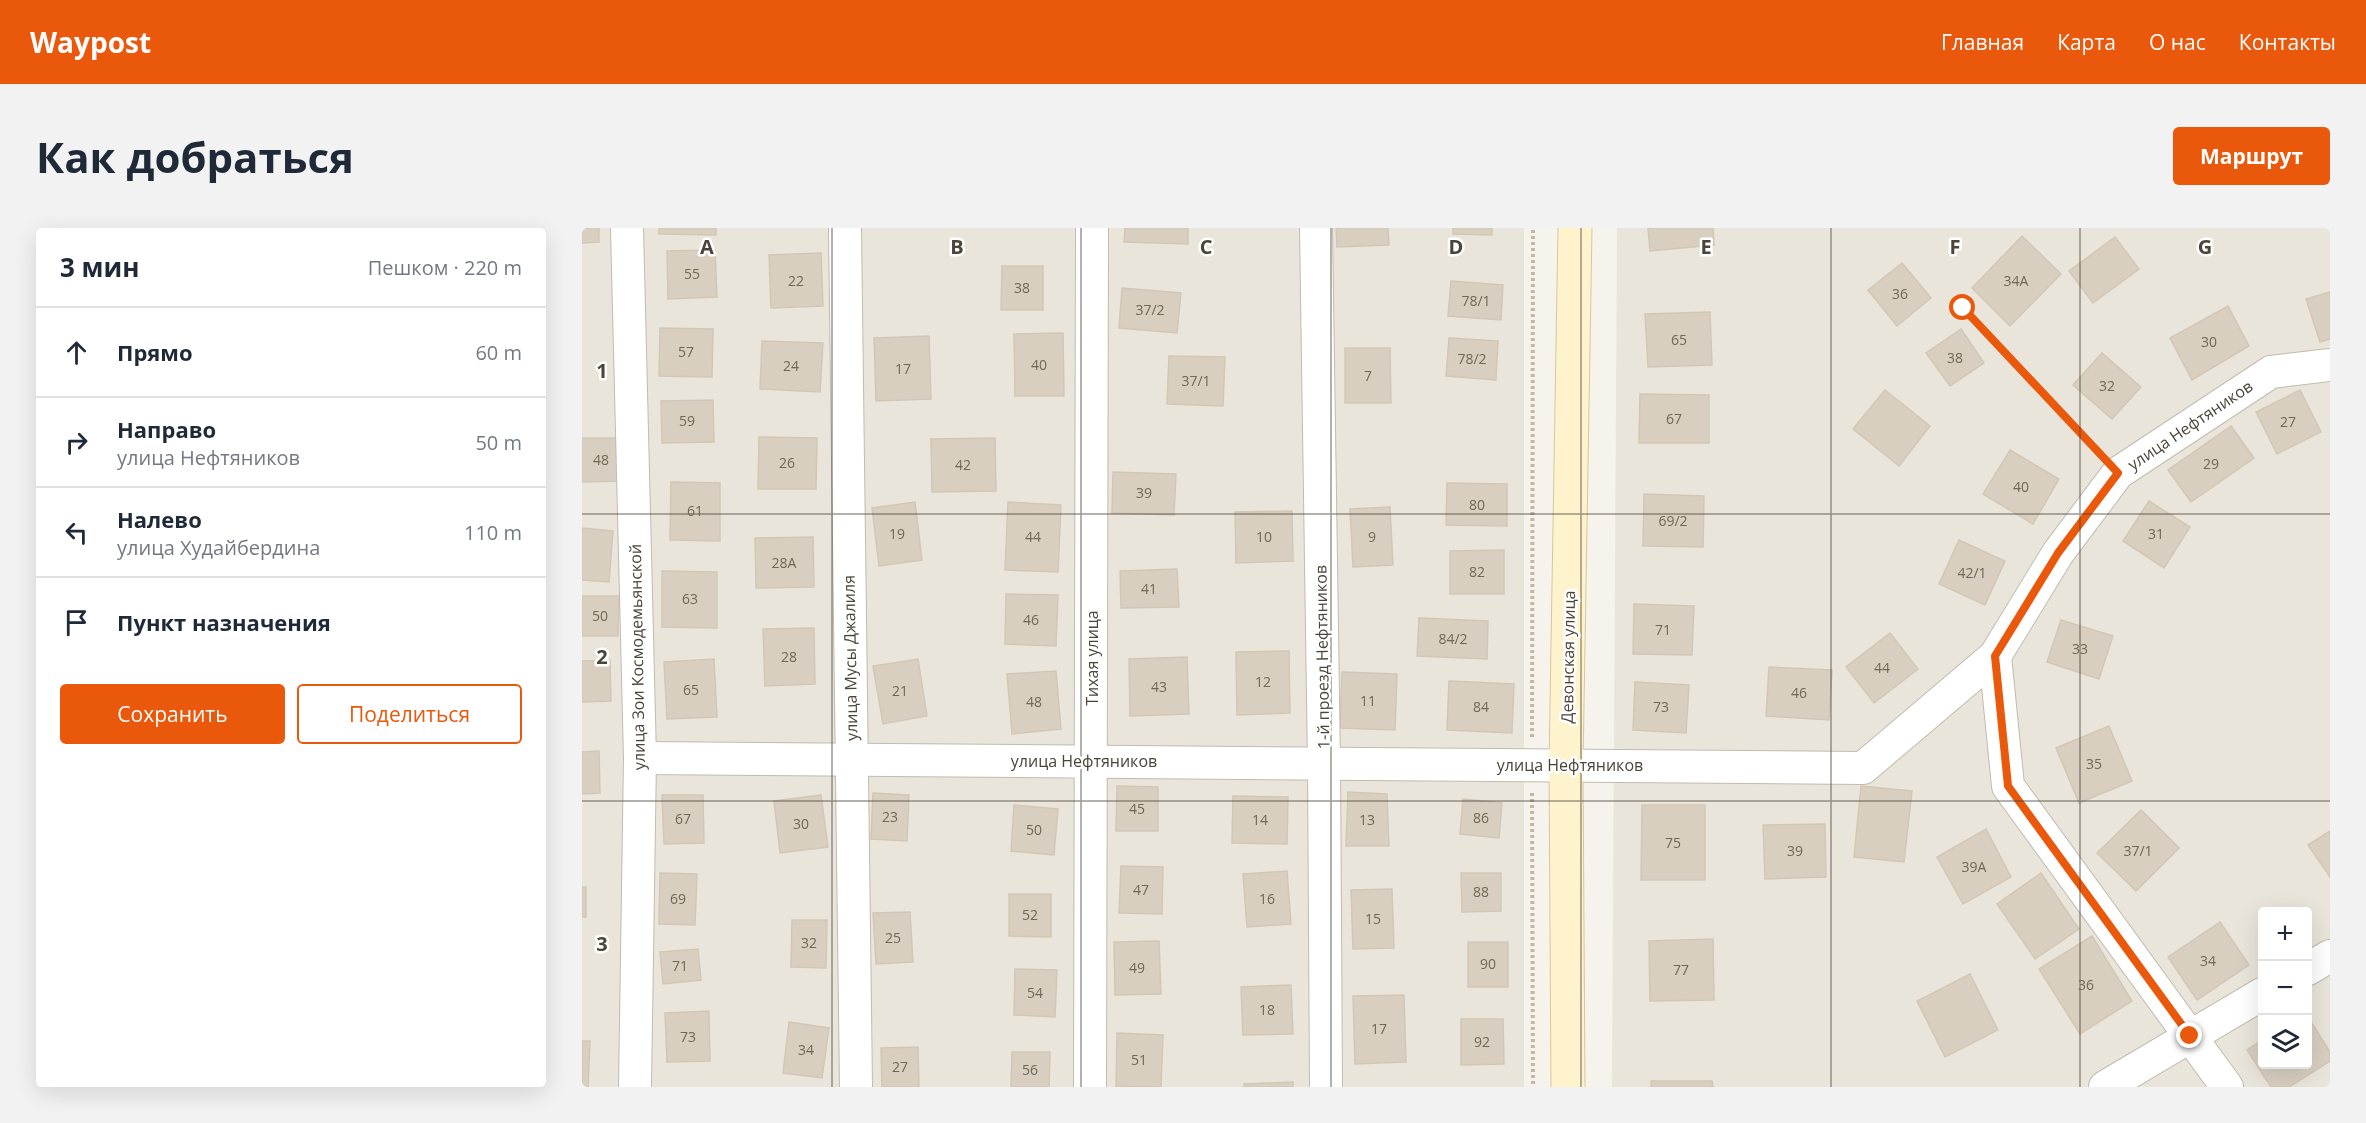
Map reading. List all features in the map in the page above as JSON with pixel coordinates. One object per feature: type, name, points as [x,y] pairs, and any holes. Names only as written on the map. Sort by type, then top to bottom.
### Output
[{"type":"main road","name":"Девонская улица","points":[[1568,1087],[1566,765],[1575,228]]},
{"type":"street","name":"улица Зои Космодемьянской","points":[[627,228],[640,758],[635,1087]]},
{"type":"street","name":"улица Мусы Джалиля","points":[[845,228],[856,1087]]},
{"type":"street","name":"Тихая улица","points":[[1090,1087],[1092,228]]},
{"type":"street","name":"1-й проезд Нефтяников","points":[[1316,228],[1326,1087]]},
{"type":"street","name":"улица Нефтяников","points":[[640,758],[1863,768],[1995,656],[2058,553],[2118,473],[2271,372],[2330,364]]},
{"type":"street","points":[[1995,656],[2008,786],[2227,1087]]},
{"type":"street","points":[[2312,966],[2330,956]]},
{"type":"street","points":[[2105,1087],[2258,996]]},
{"type":"path","points":[[1533,228],[1533,1087]]},
{"type":"path","points":[[1963,308],[2118,473]]},
{"type":"shaded area","points":[[582,228],[1524,228],[1524,1087],[582,1087]]},
{"type":"shaded area","points":[[1617,228],[2330,228],[2330,1087],[1612,1087]]},
{"type":"building","points":[[582,228],[599,228],[599,242],[582,243]]},
{"type":"building","points":[[659,228],[716,228],[716,235],[659,234]]},
{"type":"building","points":[[1125,228],[1188,228],[1188,244],[1124,242]]},
{"type":"building","points":[[1336,228],[1388,228],[1389,245],[1337,247]]},
{"type":"building","points":[[1453,228],[1492,228],[1492,235],[1453,234]]},
{"type":"building","points":[[1648,228],[1713,228],[1714,245],[1650,251]]},
{"type":"building","points":[[2022,236],[2061,274],[2010,326],[1972,288]]},
{"type":"building","points":[[2115,237],[2139,269],[2093,303],[2069,271]]},
{"type":"building","points":[[715,250],[717,297],[668,299],[667,251]]},
{"type":"building","points":[[821,253],[823,306],[771,308],[769,255]]},
{"type":"building","points":[[1902,263],[1931,298],[1897,326],[1868,290]]},
{"type":"building","points":[[1002,266],[1043,266],[1043,310],[1001,310]]},
{"type":"building","points":[[1451,281],[1503,285],[1501,320],[1448,316]]},
{"type":"building","points":[[1122,288],[1181,293],[1177,333],[1119,328]]},
{"type":"building","points":[[2330,292],[2330,339],[2320,342],[2306,299]]},
{"type":"building","points":[[2228,306],[2249,346],[2192,380],[2170,338]]},
{"type":"building","points":[[1710,312],[1712,365],[1648,367],[1645,314]]},
{"type":"building","points":[[660,328],[713,329],[712,377],[659,376]]},
{"type":"building","points":[[1961,329],[1984,363],[1950,386],[1926,353]]},
{"type":"building","points":[[1063,333],[1064,396],[1015,396],[1014,334]]},
{"type":"building","points":[[929,336],[931,399],[876,401],[874,338]]},
{"type":"building","points":[[1449,338],[1498,341],[1496,380],[1446,376]]},
{"type":"building","points":[[762,341],[823,343],[820,392],[760,389]]},
{"type":"building","points":[[1345,348],[1390,348],[1391,403],[1345,403]]},
{"type":"building","points":[[2102,353],[2141,387],[2112,419],[2073,385]]},
{"type":"building","points":[[1169,356],[1225,357],[1223,406],[1167,404]]},
{"type":"building","points":[[1885,390],[1930,426],[1899,466],[1853,429]]},
{"type":"building","points":[[2300,390],[2321,432],[2277,454],[2256,412]]},
{"type":"building","points":[[1640,394],[1709,395],[1709,443],[1639,443]]},
{"type":"building","points":[[713,400],[714,442],[662,443],[661,401]]},
{"type":"building","points":[[2231,426],[2254,458],[2191,502],[2168,470]]},
{"type":"building","points":[[759,437],[817,438],[816,489],[758,489]]},
{"type":"building","points":[[582,438],[619,438],[620,481],[582,482]]},
{"type":"building","points":[[995,438],[996,491],[932,492],[931,439]]},
{"type":"building","points":[[2010,450],[2059,479],[2033,524],[1983,494]]},
{"type":"building","points":[[1113,472],[1176,474],[1174,515],[1112,513]]},
{"type":"building","points":[[671,482],[720,483],[720,541],[670,540]]},
{"type":"building","points":[[1447,483],[1507,484],[1507,526],[1446,525]]},
{"type":"building","points":[[1644,494],[1704,496],[1703,547],[1643,546]]},
{"type":"building","points":[[2149,501],[2190,527],[2164,568],[2123,541]]},
{"type":"building","points":[[915,502],[922,560],[879,566],[872,508]]},
{"type":"building","points":[[1008,502],[1061,505],[1058,572],[1005,570]]},
{"type":"building","points":[[1390,507],[1393,565],[1353,567],[1350,509]]},
{"type":"building","points":[[1292,511],[1293,561],[1236,563],[1235,512]]},
{"type":"building","points":[[582,528],[613,531],[609,582],[582,580]]},
{"type":"building","points":[[813,537],[814,587],[756,588],[755,538]]},
{"type":"building","points":[[1959,540],[2005,561],[1985,605],[1939,584]]},
{"type":"building","points":[[1504,550],[1504,594],[1450,594],[1450,551]]},
{"type":"building","points":[[1177,569],[1179,607],[1121,608],[1120,571]]},
{"type":"building","points":[[662,571],[717,572],[717,628],[662,627]]},
{"type":"building","points":[[1006,594],[1058,595],[1056,646],[1005,644]]},
{"type":"building","points":[[582,596],[619,596],[618,636],[582,636]]},
{"type":"building","points":[[1634,604],[1694,606],[1692,655],[1633,654]]},
{"type":"building","points":[[1419,618],[1488,621],[1487,659],[1417,656]]},
{"type":"building","points":[[2061,620],[2113,636],[2099,679],[2047,662]]},
{"type":"building","points":[[814,628],[815,684],[765,686],[763,629]]},
{"type":"building","points":[[1890,633],[1918,669],[1874,703],[1846,667]]},
{"type":"building","points":[[1289,651],[1290,713],[1237,715],[1236,652]]},
{"type":"building","points":[[1187,657],[1189,714],[1130,716],[1129,659]]},
{"type":"building","points":[[714,659],[717,717],[667,719],[664,662]]},
{"type":"building","points":[[918,659],[927,716],[883,724],[873,666]]},
{"type":"building","points":[[610,660],[611,701],[582,702],[582,661]]},
{"type":"building","points":[[1769,667],[1832,670],[1829,720],[1766,716]]},
{"type":"building","points":[[1056,671],[1061,729],[1012,734],[1007,674]]},
{"type":"building","points":[[1342,672],[1397,674],[1395,730],[1340,728]]},
{"type":"building","points":[[1449,681],[1514,684],[1512,733],[1447,730]]},
{"type":"building","points":[[1635,682],[1689,685],[1686,733],[1633,730]]},
{"type":"building","points":[[2109,726],[2132,781],[2079,803],[2056,748]]},
{"type":"building","points":[[599,751],[600,793],[582,794],[582,752]]},
{"type":"building","points":[[1117,786],[1158,787],[1158,831],[1116,831]]},
{"type":"building","points":[[1861,786],[1912,791],[1904,862],[1854,857]]},
{"type":"building","points":[[1348,792],[1387,794],[1389,846],[1346,846]]},
{"type":"building","points":[[873,793],[909,795],[907,841],[871,839]]},
{"type":"building","points":[[662,795],[703,795],[704,843],[664,844]]},
{"type":"building","points":[[821,795],[828,847],[780,853],[774,801]]},
{"type":"building","points":[[1233,796],[1288,797],[1287,844],[1232,843]]},
{"type":"building","points":[[1463,799],[1502,803],[1499,838],[1460,834]]},
{"type":"building","points":[[1014,805],[1058,809],[1054,855],[1011,851]]},
{"type":"building","points":[[1642,805],[1705,805],[1705,880],[1641,880]]},
{"type":"building","points":[[2141,810],[2179,848],[2136,891],[2097,853]]},
{"type":"building","points":[[1825,824],[1826,877],[1765,879],[1763,825]]},
{"type":"building","points":[[1986,829],[2011,877],[1963,904],[1937,857]]},
{"type":"building","points":[[2330,831],[2330,877],[2308,845]]},
{"type":"building","points":[[1121,866],[1163,867],[1162,914],[1119,913]]},
{"type":"building","points":[[1287,871],[1291,924],[1247,927],[1243,874]]},
{"type":"building","points":[[660,873],[697,874],[695,925],[659,924]]},
{"type":"building","points":[[1461,873],[1501,873],[1501,911],[1462,912]]},
{"type":"building","points":[[2041,873],[2079,929],[2035,959],[1997,904]]},
{"type":"building","points":[[582,887],[586,887],[586,917],[582,917]]},
{"type":"building","points":[[1392,889],[1394,948],[1353,949],[1351,890]]},
{"type":"building","points":[[1009,894],[1051,894],[1051,937],[1009,936]]},
{"type":"building","points":[[910,912],[913,962],[876,964],[873,913]]},
{"type":"building","points":[[792,920],[827,920],[826,968],[791,967]]},
{"type":"building","points":[[2220,922],[2249,965],[2197,1000],[2168,957]]},
{"type":"building","points":[[2092,936],[2132,1001],[2080,1034],[2039,969]]},
{"type":"building","points":[[1713,939],[1714,1000],[1650,1001],[1649,941]]},
{"type":"building","points":[[1159,941],[1161,994],[1115,995],[1114,942]]},
{"type":"building","points":[[1468,942],[1508,942],[1508,987],[1468,987]]},
{"type":"building","points":[[698,949],[701,980],[663,984],[660,952]]},
{"type":"building","points":[[1015,969],[1057,970],[1055,1017],[1014,1015]]},
{"type":"building","points":[[1970,974],[1998,1030],[1945,1057],[1917,1001]]},
{"type":"building","points":[[1291,985],[1293,1034],[1243,1035],[1241,987]]},
{"type":"building","points":[[1404,995],[1406,1062],[1355,1064],[1353,996]]},
{"type":"building","points":[[709,1011],[710,1061],[667,1062],[665,1013]]},
{"type":"building","points":[[1461,1019],[1503,1019],[1504,1064],[1461,1065]]},
{"type":"building","points":[[789,1022],[829,1028],[822,1078],[783,1073]]},
{"type":"building","points":[[2312,1023],[2330,1052],[2330,1061],[2289,1087],[2271,1087],[2259,1069],[2312,1069]]},
{"type":"building","points":[[1117,1033],[1163,1035],[1161,1087],[1116,1086]]},
{"type":"building","points":[[582,1041],[590,1041],[588,1087],[582,1087]]},
{"type":"building","points":[[2258,1043],[2258,1067],[2247,1050]]},
{"type":"building","points":[[918,1047],[919,1087],[882,1087],[881,1048]]},
{"type":"building","points":[[1012,1052],[1050,1052],[1049,1087],[1011,1087]]},
{"type":"building","points":[[1651,1081],[1712,1081],[1713,1087],[1651,1087]]},
{"type":"building","points":[[1293,1082],[1293,1087],[1244,1087],[1244,1084]]},
{"type":"route","points":[[1963,308],[2118,473],[2058,553],[1995,656],[2008,786],[2190,1036]]}]
